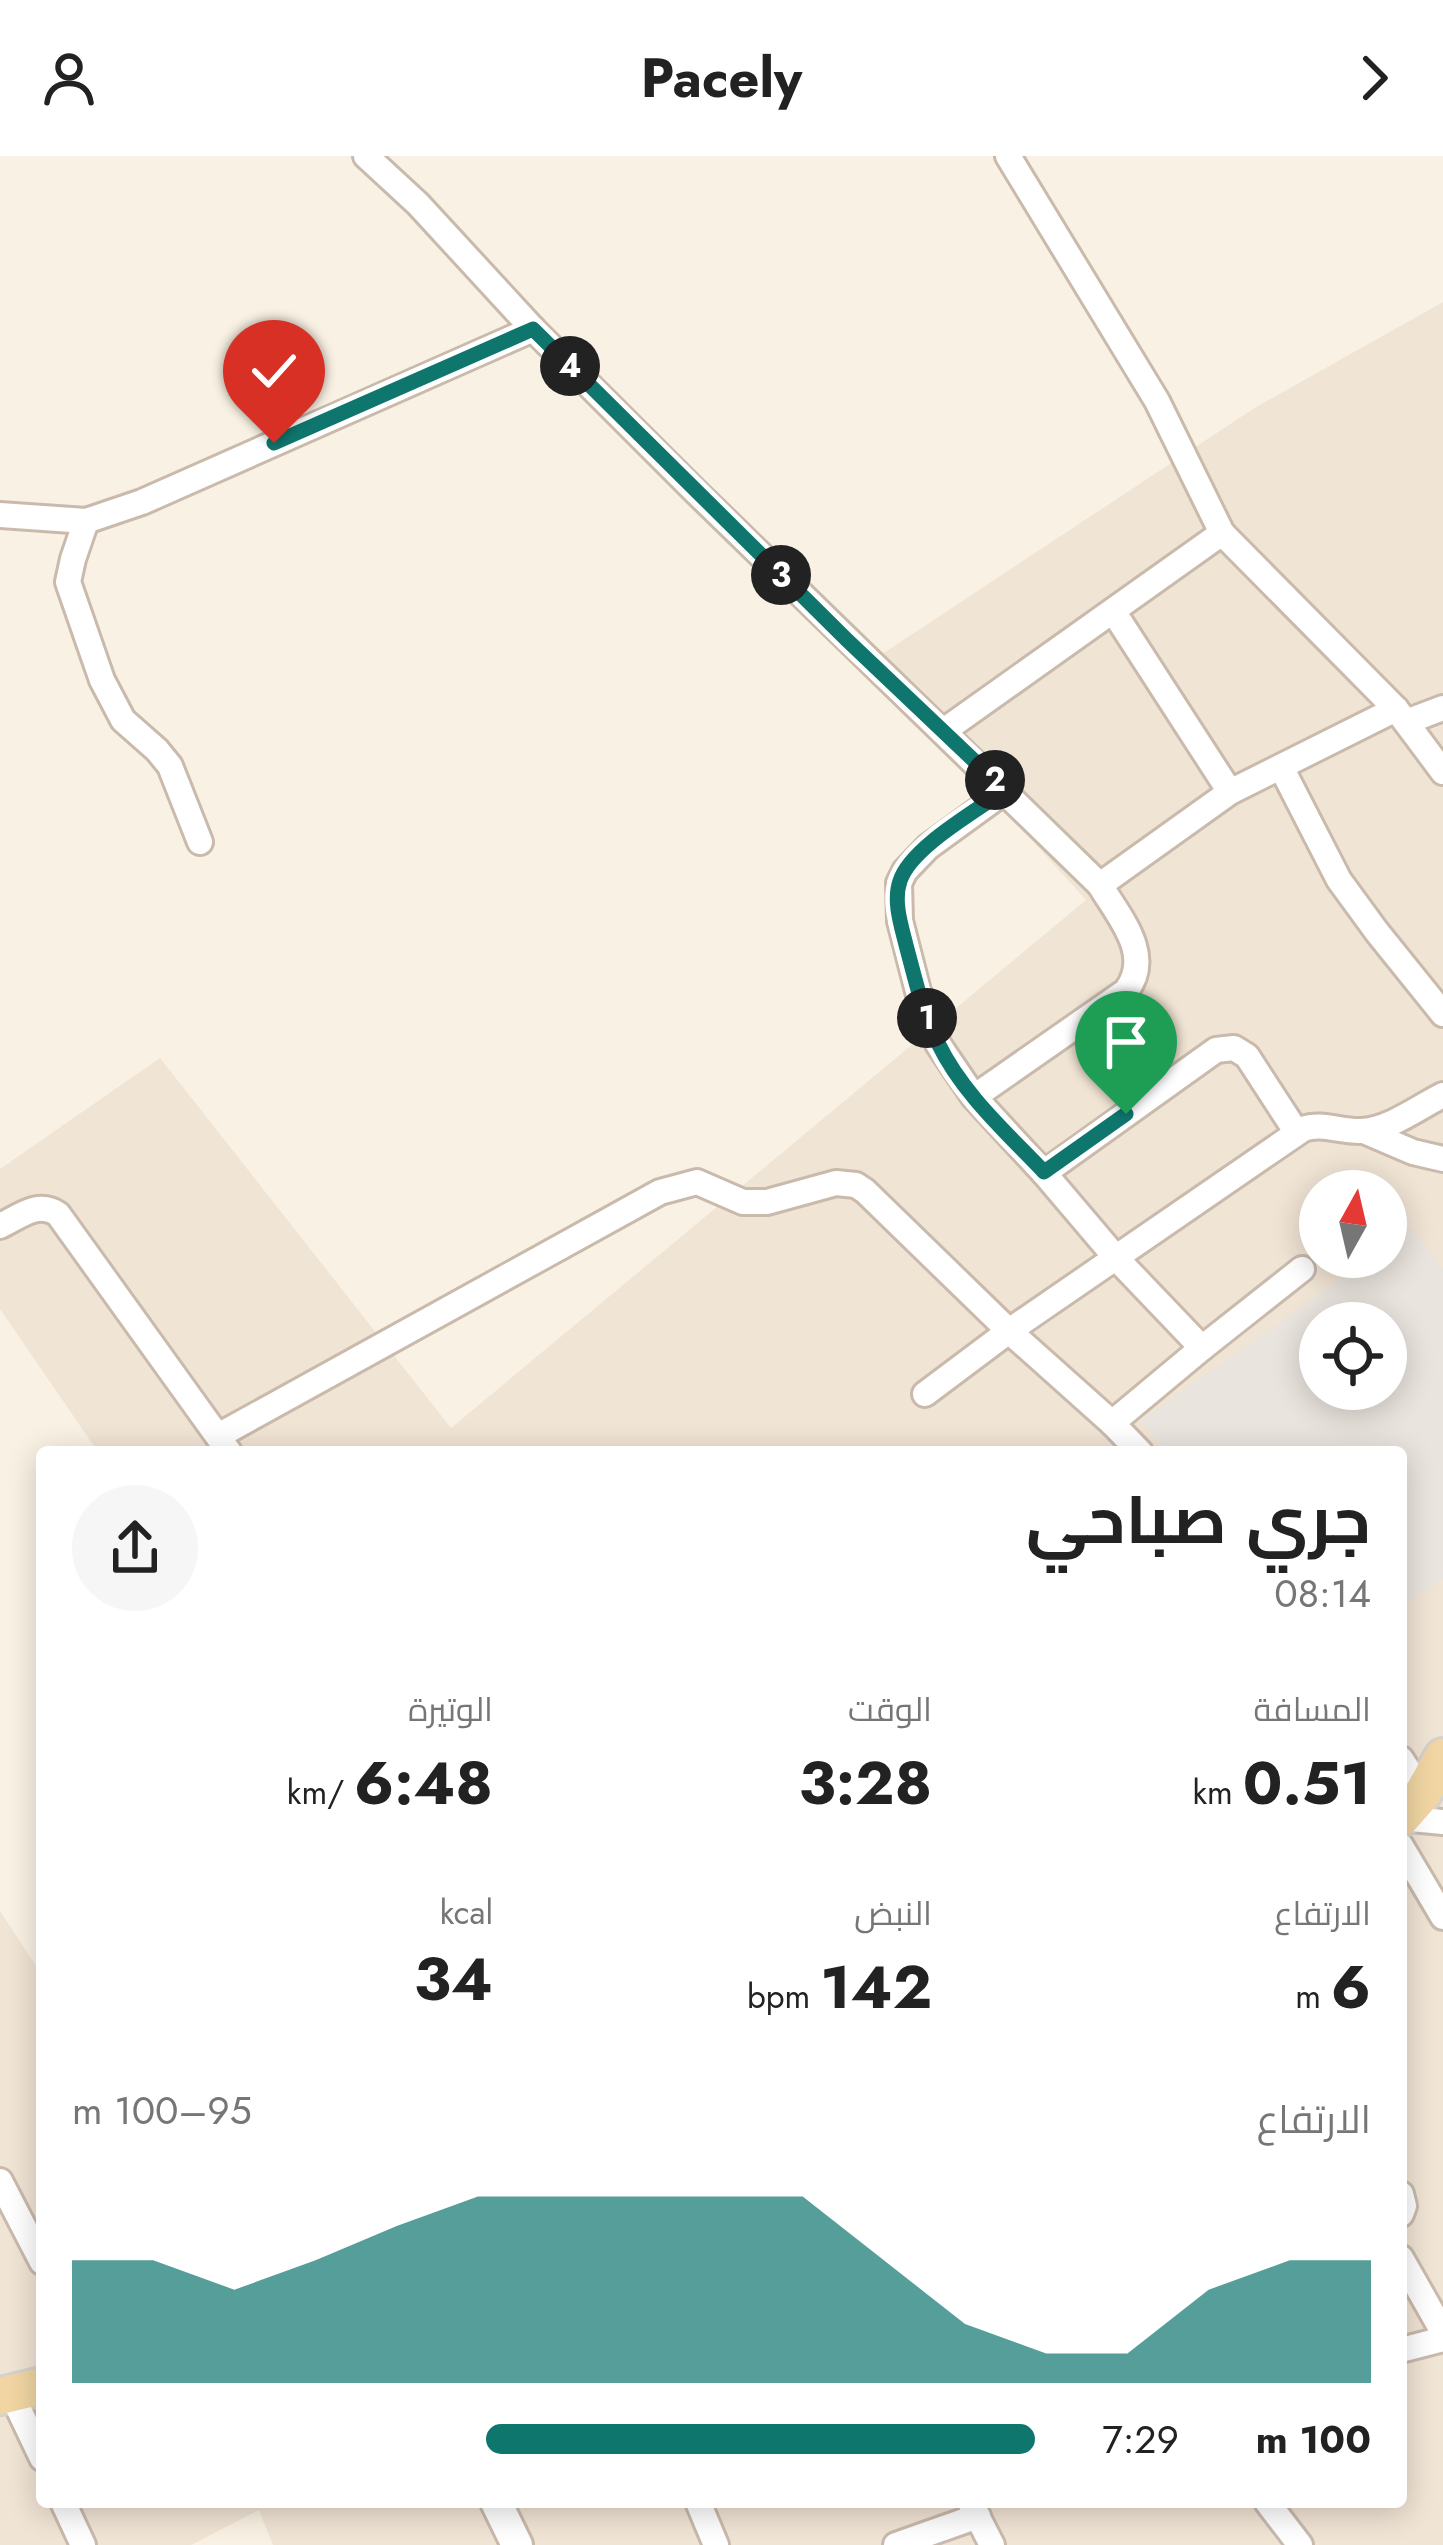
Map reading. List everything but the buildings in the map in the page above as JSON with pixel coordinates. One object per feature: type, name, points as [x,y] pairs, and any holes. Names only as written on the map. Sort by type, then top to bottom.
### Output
[{"type":"main road","points":[[1422,1811],[1443,1757]]},
{"type":"street","points":[[366,156],[442,229],[533,329],[1100,885],[1134,945],[1138,966],[1133,982],[974,1097]]},
{"type":"street","points":[[1008,156],[1157,401],[1222,533],[1401,715],[1443,772]]},
{"type":"street","points":[[0,515],[86,521],[164,493],[533,329]]},
{"type":"street","points":[[86,521],[68,582],[95,662],[123,720],[170,766],[200,842]]},
{"type":"street","points":[[945,730],[1222,533]]},
{"type":"street","points":[[1113,611],[1230,792]]},
{"type":"street","points":[[1100,885],[1230,792],[1401,715],[1443,708]]},
{"type":"street","points":[[1281,767],[1339,880],[1443,1015]]},
{"type":"street","points":[[1005,790],[928,847],[899,883],[900,920],[926,1016],[938,1045],[974,1097],[1202,1348]]},
{"type":"street","points":[[1044,1172],[1209,1055],[1227,1048],[1247,1056],[1298,1133]]},
{"type":"street","points":[[1364,1131],[1443,1095]]},
{"type":"street","points":[[925,1394],[1009,1331],[1310,1126],[1364,1131],[1443,1160]]},
{"type":"street","points":[[0,1226],[40,1208],[58,1214],[224,1444],[660,1192],[704,1184],[732,1198],[754,1202],[780,1200],[836,1183],[856,1185],[1134,1446]]},
{"type":"street","points":[[1112,1423],[1299,1271]]},
{"type":"street","points":[[1407,1775],[1422,1811]]},
{"type":"street","points":[[1407,1856],[1443,1917]]},
{"type":"street","points":[[0,2181],[36,2250]]},
{"type":"street","points":[[1407,2269],[1443,2335],[1407,2348]]},
{"type":"street","points":[[18,2392],[36,2442]]},
{"type":"street","points":[[66,2508],[83,2545]]},
{"type":"street","points":[[499,2508],[518,2545]]},
{"type":"street","points":[[701,2508],[716,2545]]},
{"type":"street","points":[[1272,2508],[1300,2545]]},
{"type":"street","points":[[896,2545],[974,2509],[992,2545]]},
{"type":"shaded area","points":[[1443,302],[1443,2545],[273,2545],[259,2510],[191,2545],[0,2545],[0,1911],[36,1966],[36,2508],[1407,2508],[1407,1446],[94,1446],[0,1309],[0,1169],[160,1058],[451,1428],[1086,900],[870,662],[1256,407]]},
{"type":"shaded area","points":[[1413,1228],[1443,1269],[1443,1579],[1407,1602],[1407,1446],[1163,1446],[1140,1421],[1299,1309],[1299,1410],[1407,1410],[1407,1302],[1308,1302],[1342,1278],[1407,1278],[1407,1232]]},
{"type":"route","points":[[274,443],[533,329],[1005,790],[928,847],[899,883],[900,920],[926,1016],[938,1045],[974,1097],[1044,1172],[1126,1114]]}]
